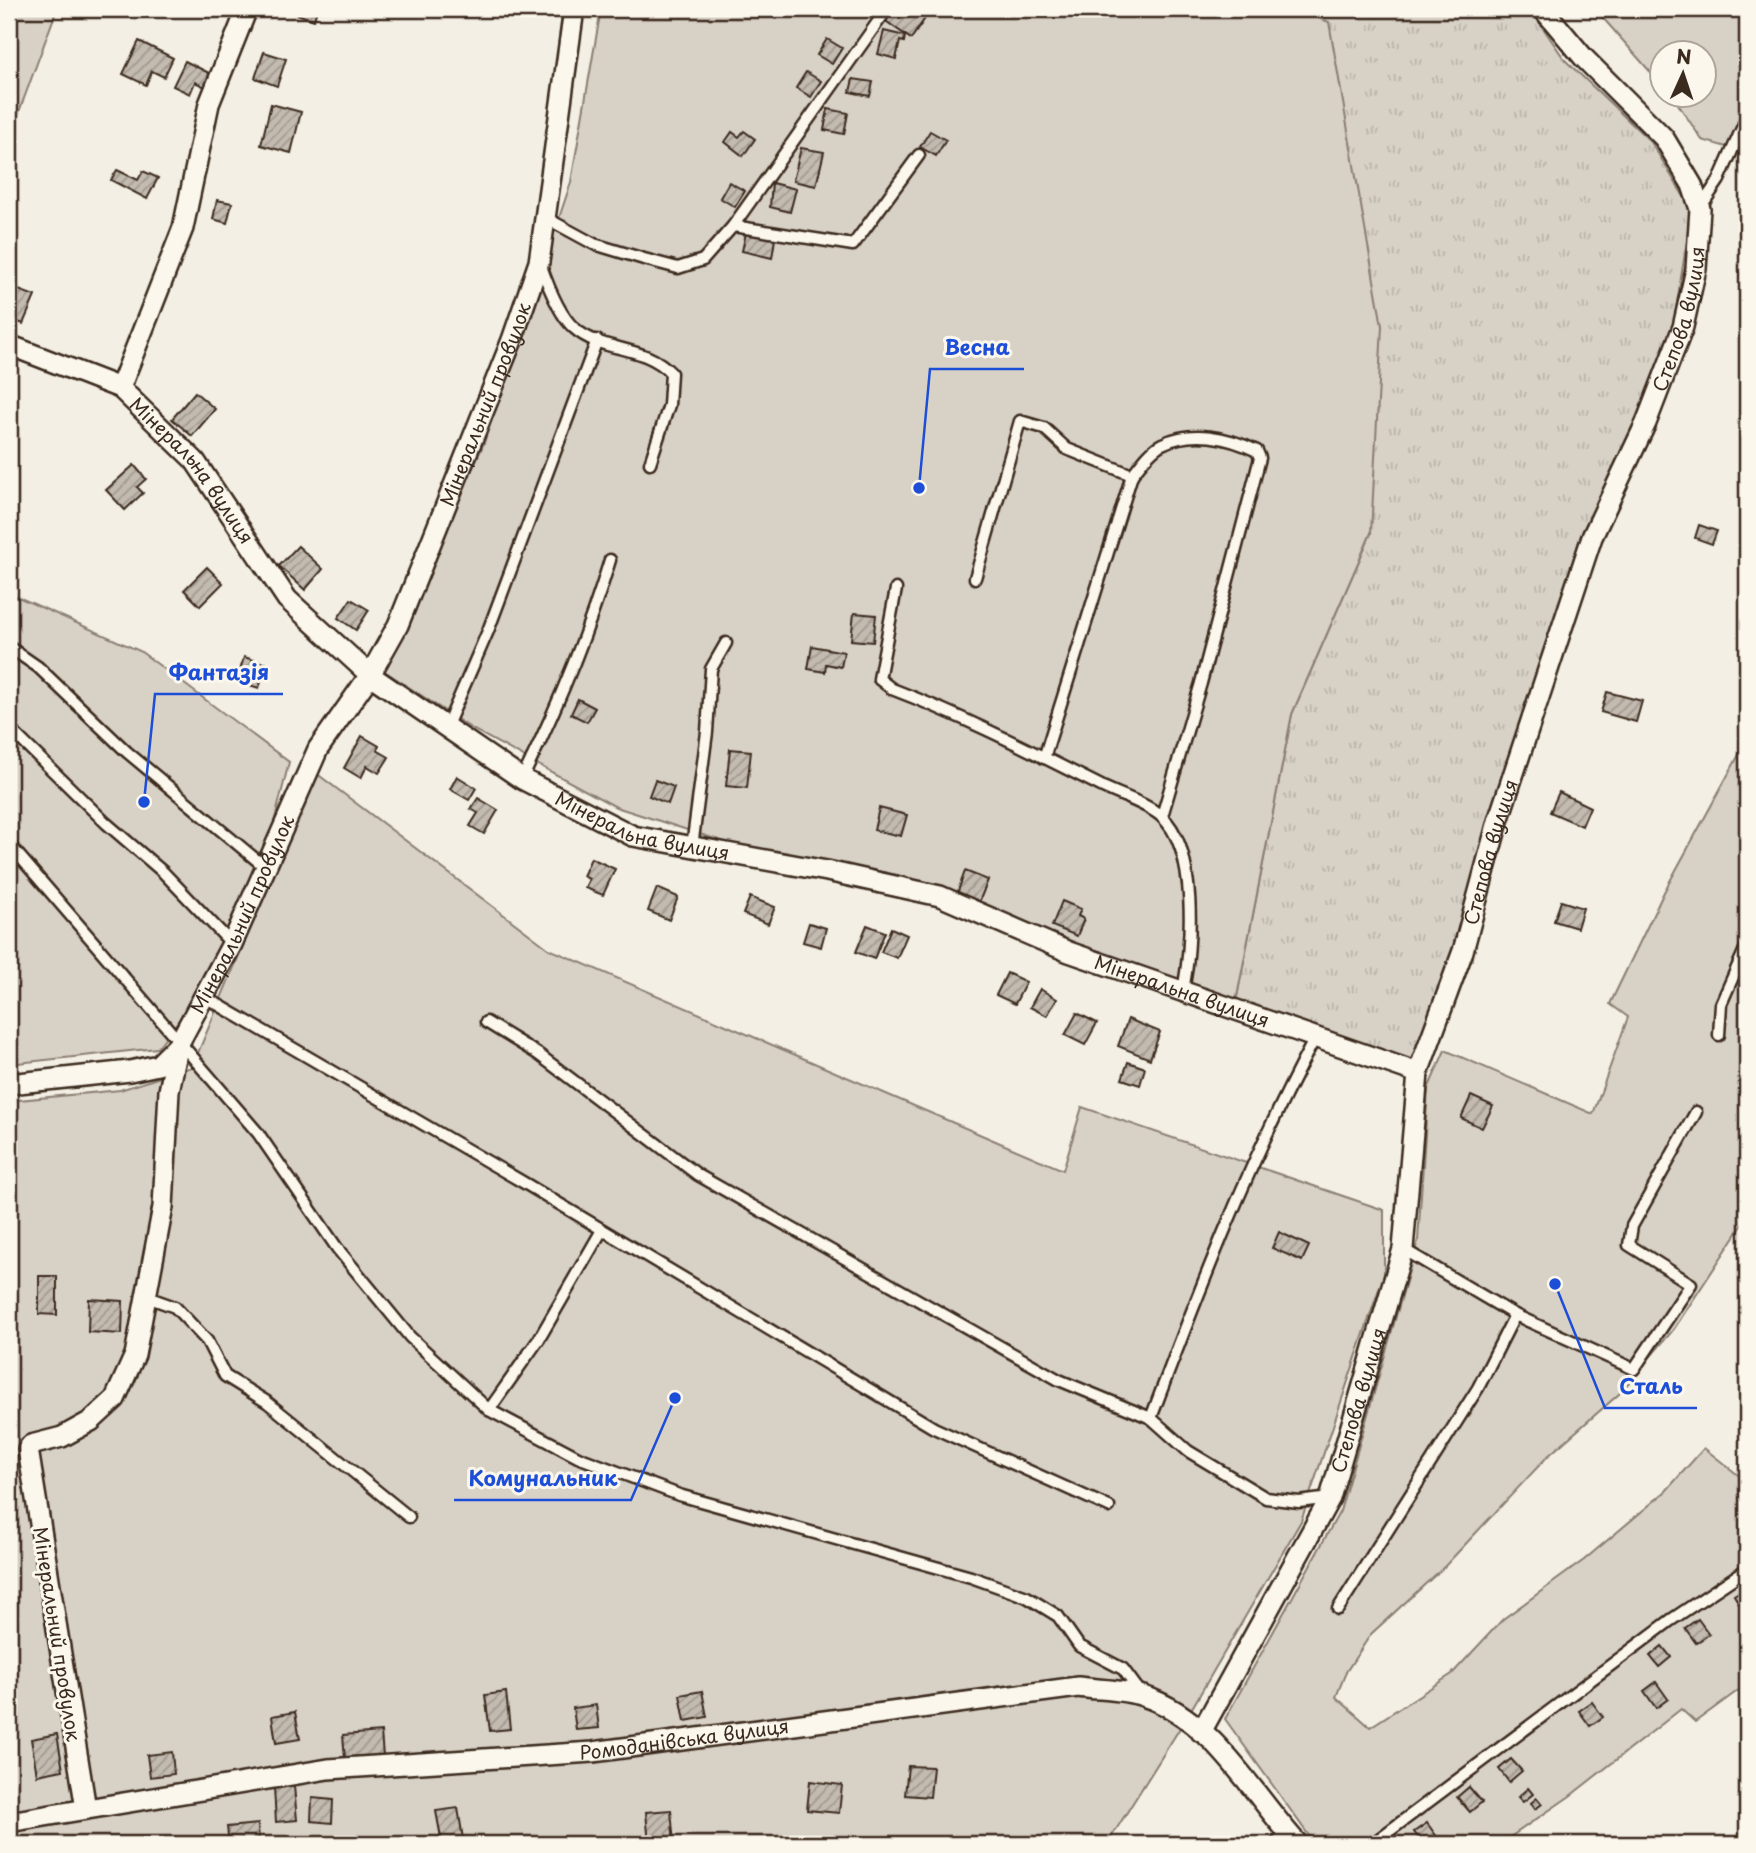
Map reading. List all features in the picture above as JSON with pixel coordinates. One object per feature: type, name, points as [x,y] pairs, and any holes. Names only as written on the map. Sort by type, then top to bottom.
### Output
[{"type":"street","points":[[120,388],[183,228],[209,104],[247,9]]},
{"type":"street","name":"Мінеральний провулок","points":[[86,1809],[27,1454],[31,1445],[62,1437],[91,1422],[115,1399],[135,1355],[163,1207],[169,1091],[179,1043],[232,943],[317,749],[370,675],[398,625],[512,340],[539,262],[575,9]]},
{"type":"street","name":"Степова вулиця","points":[[1201,1732],[1330,1498],[1402,1249],[1418,1073],[1463,951],[1498,821],[1592,537],[1646,423],[1683,327],[1696,269],[1700,209],[1692,185],[1664,138],[1584,58],[1543,9]]},
{"type":"street","name":"Мінеральна вулиця","points":[[9,345],[120,388],[195,461],[287,599],[370,675],[522,779],[633,836],[827,871],[940,896],[1069,952],[1418,1073]]},
{"type":"street","points":[[9,1084],[130,1071],[159,1065],[179,1043]]},
{"type":"street","name":"Ромоданівська вулиця","points":[[9,1822],[328,1769],[593,1752],[1078,1688],[1142,1695],[1172,1711],[1201,1732],[1230,1757],[1287,1841]]},
{"type":"lane","points":[[546,218],[594,244],[678,268],[702,260],[733,226],[887,9]]},
{"type":"lane","points":[[1700,209],[1719,180],[1747,117]]},
{"type":"lane","points":[[733,226],[853,245],[919,155]]},
{"type":"lane","points":[[539,262],[550,289],[573,328],[597,340],[658,359],[671,373],[669,405],[650,463]]},
{"type":"lane","points":[[446,728],[488,631],[597,340]]},
{"type":"lane","points":[[975,578],[1020,421],[1044,428],[1067,449],[1132,475]]},
{"type":"lane","points":[[1044,758],[1132,475],[1162,444],[1212,435],[1247,446],[1257,451],[1260,458],[1201,683],[1161,816]]},
{"type":"lane","points":[[522,779],[555,713],[592,619],[610,560]]},
{"type":"lane","points":[[896,589],[879,679],[892,689],[928,703],[1161,816],[1181,848],[1191,916],[1190,956],[1183,990]]},
{"type":"lane","points":[[692,848],[700,797],[711,669],[726,643]]},
{"type":"lane","points":[[9,647],[38,667],[127,752],[265,867]]},
{"type":"lane","points":[[9,728],[106,823],[163,872],[232,943]]},
{"type":"lane","points":[[9,844],[258,1133],[337,1248],[410,1336],[489,1410],[578,1457],[678,1495],[971,1577],[1027,1597],[1058,1616],[1079,1646],[1123,1669],[1142,1695]]},
{"type":"lane","points":[[1719,1035],[1721,1004],[1747,945]]},
{"type":"lane","points":[[205,997],[934,1428],[1109,1507]]},
{"type":"lane","points":[[486,1022],[538,1054],[698,1175],[1059,1380],[1151,1418],[1188,1451],[1266,1497],[1299,1502],[1330,1498]]},
{"type":"lane","points":[[1151,1418],[1244,1182],[1271,1121],[1315,1038]]},
{"type":"lane","points":[[1402,1249],[1515,1315],[1634,1369],[1691,1284],[1629,1245],[1632,1226],[1696,1112]]},
{"type":"lane","points":[[489,1410],[539,1339],[602,1230]]},
{"type":"lane","points":[[146,1297],[175,1307],[207,1341],[225,1376],[267,1402],[409,1517]]},
{"type":"lane","points":[[1338,1609],[1471,1399],[1515,1315]]},
{"type":"lane","points":[[1373,1844],[1671,1620],[1747,1569]]},
{"type":"green space","points":[[9,9],[57,9],[9,139]]},
{"type":"green space","points":[[601,9],[1295,9],[1329,22],[1382,326],[1371,533],[1292,714],[1236,1002],[1097,957],[898,875],[737,846],[616,807],[472,729],[383,670],[484,443],[571,182]]},
{"type":"green space","points":[[1295,9],[1530,9],[1565,60],[1651,142],[1692,210],[1674,321],[1613,477],[1581,535],[1531,697],[1491,810],[1457,940],[1413,1064],[1236,1002],[1292,714],[1371,533],[1329,23]]},
{"type":"green space","points":[[1595,9],[1747,9],[1747,153],[1702,140],[1681,108],[1718,108],[1718,38],[1648,38],[1648,69]]},
{"type":"green space","points":[[9,593],[140,651],[289,762],[269,843],[194,1001],[157,1048],[9,1064]]},
{"type":"green space","points":[[1747,740],[1747,1218],[1674,1329],[1619,1394],[1547,1457],[1445,1566],[1371,1634],[1346,1672],[1336,1697],[1370,1727],[1452,1674],[1503,1619],[1584,1560],[1666,1491],[1704,1448],[1747,1482],[1747,1684],[1695,1722],[1681,1709],[1570,1796],[1500,1844],[1315,1844],[1225,1719],[1340,1511],[1418,1240],[1428,1089],[1445,1050],[1593,1114],[1628,1017],[1610,1004],[1664,892]]},
{"type":"green space","points":[[316,773],[549,949],[1063,1170],[1082,1107],[1384,1210],[1384,1274],[1301,1521],[1185,1720],[1107,1844],[9,1844],[9,1101],[120,1090],[192,1067]]},
{"type":"building","points":[[282,9],[317,9],[314,20]]},
{"type":"building","points":[[892,9],[902,16],[907,9],[930,11],[911,39],[883,19]]},
{"type":"building","points":[[884,31],[905,36],[904,42],[900,41],[896,59],[878,54]]},
{"type":"building","points":[[827,39],[842,48],[832,64],[817,55]]},
{"type":"building","points":[[139,41],[173,58],[164,77],[152,71],[146,85],[123,74]]},
{"type":"building","points":[[264,52],[286,59],[277,86],[255,78]]},
{"type":"building","points":[[185,61],[211,74],[205,87],[195,82],[190,94],[173,86]]},
{"type":"building","points":[[806,72],[821,81],[811,97],[796,88]]},
{"type":"building","points":[[853,79],[873,82],[870,96],[850,92]]},
{"type":"building","points":[[271,104],[301,112],[291,153],[261,145]]},
{"type":"building","points":[[828,109],[848,113],[844,134],[824,130]]},
{"type":"building","points":[[744,131],[755,139],[743,156],[725,142],[732,132],[739,137]]},
{"type":"building","points":[[930,131],[946,140],[936,156],[920,147]]},
{"type":"building","points":[[801,148],[824,152],[816,186],[793,181]]},
{"type":"building","points":[[117,170],[138,180],[143,171],[158,178],[147,199],[111,180]]},
{"type":"building","points":[[729,182],[745,191],[735,207],[720,198]]},
{"type":"building","points":[[772,183],[796,189],[790,212],[770,207]]},
{"type":"building","points":[[217,200],[232,203],[227,223],[213,219]]},
{"type":"building","points":[[746,233],[775,239],[772,258],[742,251]]},
{"type":"building","points":[[13,288],[35,296],[23,324],[9,318],[9,298]]},
{"type":"building","points":[[195,392],[215,409],[192,436],[172,419]]},
{"type":"building","points":[[134,465],[146,479],[137,487],[143,493],[125,510],[106,490]]},
{"type":"building","points":[[1699,525],[1717,531],[1712,544],[1695,538]]},
{"type":"building","points":[[298,546],[323,569],[305,590],[279,566]]},
{"type":"building","points":[[207,567],[223,583],[200,606],[184,590]]},
{"type":"building","points":[[351,599],[369,610],[356,630],[338,618]]},
{"type":"building","points":[[854,613],[876,615],[873,642],[851,640]]},
{"type":"building","points":[[812,646],[844,652],[841,667],[826,664],[825,672],[808,669]]},
{"type":"building","points":[[244,657],[267,664],[259,688],[237,681]]},
{"type":"building","points":[[1607,692],[1642,701],[1636,722],[1601,712]]},
{"type":"building","points":[[578,699],[595,708],[587,722],[571,714]]},
{"type":"building","points":[[362,736],[379,746],[377,750],[389,757],[379,773],[367,766],[361,778],[344,768]]},
{"type":"building","points":[[730,749],[751,751],[747,788],[726,786]]},
{"type":"building","points":[[457,776],[476,788],[469,800],[450,789]]},
{"type":"building","points":[[655,780],[674,787],[668,804],[649,796]]},
{"type":"building","points":[[1559,792],[1590,807],[1582,826],[1550,812]]},
{"type":"building","points":[[478,798],[498,810],[484,834],[470,826],[478,813],[471,809]]},
{"type":"building","points":[[879,808],[907,815],[901,836],[874,830]]},
{"type":"building","points":[[591,858],[615,869],[603,895],[585,888],[589,879],[583,876]]},
{"type":"building","points":[[965,871],[988,880],[979,902],[957,894]]},
{"type":"building","points":[[657,888],[678,897],[669,920],[648,911]]},
{"type":"building","points":[[750,897],[775,907],[768,924],[743,914]]},
{"type":"building","points":[[1062,901],[1081,909],[1078,916],[1084,919],[1077,936],[1052,926]]},
{"type":"building","points":[[1561,901],[1583,908],[1577,928],[1554,921]]},
{"type":"building","points":[[809,923],[826,928],[821,947],[803,942]]},
{"type":"building","points":[[867,925],[885,932],[874,959],[856,952]]},
{"type":"building","points":[[891,928],[907,935],[897,958],[881,952]]},
{"type":"building","points":[[1007,973],[1026,982],[1015,1004],[996,995]]},
{"type":"building","points":[[1040,989],[1057,999],[1047,1016],[1030,1007]]},
{"type":"building","points":[[1077,1013],[1097,1023],[1085,1045],[1065,1035]]},
{"type":"building","points":[[1128,1019],[1160,1032],[1150,1059],[1118,1046]]},
{"type":"building","points":[[1128,1062],[1145,1068],[1140,1085],[1122,1079]]},
{"type":"building","points":[[1471,1096],[1493,1106],[1482,1128],[1461,1118]]},
{"type":"building","points":[[1279,1232],[1309,1246],[1302,1261],[1272,1248]]},
{"type":"building","points":[[39,1276],[57,1276],[57,1315],[39,1314]]},
{"type":"building","points":[[89,1299],[123,1301],[122,1334],[88,1332]]},
{"type":"building","points":[[1747,1587],[1747,1614],[1746,1615],[1734,1595]]},
{"type":"building","points":[[1698,1619],[1709,1634],[1696,1643],[1685,1628]]},
{"type":"building","points":[[1662,1646],[1671,1657],[1659,1667],[1650,1656]]},
{"type":"building","points":[[1656,1682],[1668,1699],[1656,1708],[1644,1691]]},
{"type":"building","points":[[702,1691],[707,1717],[685,1721],[680,1695]]},
{"type":"building","points":[[506,1692],[510,1729],[490,1731],[485,1695]]},
{"type":"building","points":[[1592,1702],[1603,1717],[1590,1726],[1579,1711]]},
{"type":"building","points":[[596,1705],[599,1728],[576,1730],[573,1708]]},
{"type":"building","points":[[295,1712],[300,1739],[276,1743],[272,1716]]},
{"type":"building","points":[[381,1732],[383,1756],[345,1759],[343,1735]]},
{"type":"building","points":[[57,1734],[63,1770],[37,1775],[31,1739]]},
{"type":"building","points":[[172,1752],[174,1774],[150,1777],[147,1755]]},
{"type":"building","points":[[1511,1759],[1522,1771],[1509,1782],[1499,1769]]},
{"type":"building","points":[[908,1766],[933,1767],[930,1797],[905,1795]]},
{"type":"building","points":[[810,1781],[842,1785],[839,1813],[807,1810]]},
{"type":"building","points":[[294,1786],[297,1820],[276,1822],[274,1787]]},
{"type":"building","points":[[1469,1787],[1482,1802],[1470,1812],[1457,1797]]},
{"type":"building","points":[[1528,1788],[1533,1794],[1523,1802],[1518,1797]]},
{"type":"building","points":[[312,1798],[333,1800],[332,1823],[311,1821]]},
{"type":"building","points":[[1537,1798],[1542,1804],[1535,1809],[1531,1803]]},
{"type":"building","points":[[458,1808],[463,1839],[442,1843],[436,1811]]},
{"type":"building","points":[[671,1810],[674,1844],[649,1844],[646,1812]]},
{"type":"building","points":[[1427,1823],[1437,1837],[1423,1844],[1414,1832]]},
{"type":"building","points":[[258,1824],[259,1844],[229,1844],[227,1827]]},
{"type":"place","name":"Весна","points":[[919,488]]},
{"type":"place","name":"Фантазія","points":[[144,802]]},
{"type":"place","name":"Сталь","points":[[1555,1284]]},
{"type":"place","name":"Комунальник","points":[[675,1398]]}]
